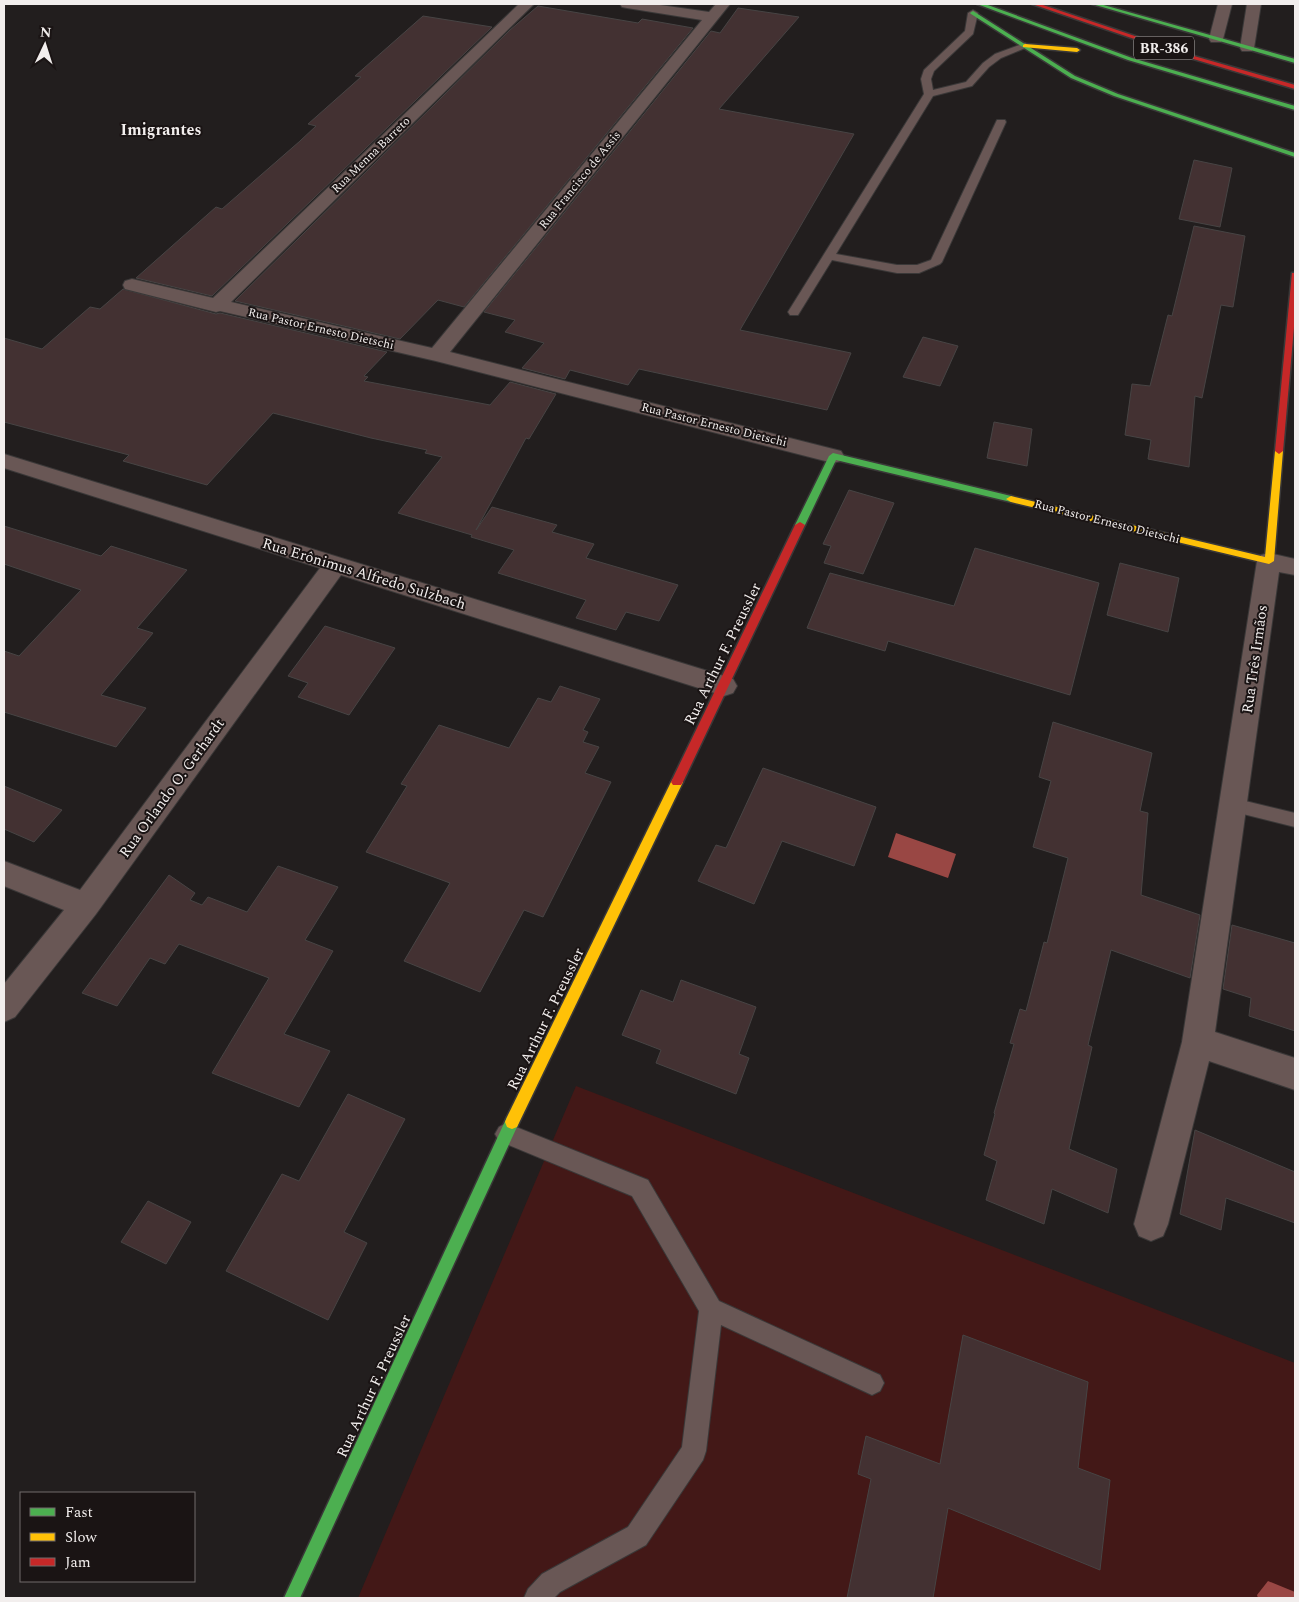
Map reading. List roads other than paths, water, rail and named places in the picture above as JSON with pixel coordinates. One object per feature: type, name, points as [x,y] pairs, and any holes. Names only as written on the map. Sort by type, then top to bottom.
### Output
[{"type":"main road","points":[[962,4],[977,8],[1025,46],[1090,85],[1178,117],[1295,155]]},
{"type":"main road","name":"BR-386","points":[[1034,4],[1192,57],[1295,87]]},
{"type":"main road","points":[[1095,4],[1295,61]]},
{"type":"main road","name":"BR-386","points":[[977,8],[1130,59],[1295,108]]},
{"type":"main road","points":[[1025,46],[1071,49],[1130,59]]},
{"type":"main road","name":"Rua Três Irmãos","points":[[1269,561],[1295,275]]},
{"type":"main road","name":"Rua Pastor Ernesto Dietschi","points":[[834,456],[1269,561]]},
{"type":"main road","name":"Rua Arthur F. Preussler","points":[[292,1598],[506,1134],[834,456]]},
{"type":"street","name":"Rua Menna Barreto","points":[[216,306],[527,4]]},
{"type":"street","points":[[627,4],[712,18]]},
{"type":"street","name":"Rua Francisco de Assis","points":[[437,355],[723,4]]},
{"type":"street","points":[[1216,39],[1225,4]]},
{"type":"street","points":[[1247,48],[1254,4]]},
{"type":"street","name":"Rua Pastor Ernesto Dietschi","points":[[132,285],[216,306],[437,355],[834,456]]},
{"type":"street","name":"Rua Erônimus Alfredo Sulzbach","points":[[4,461],[724,686]]},
{"type":"street","name":"Rua Pastor Ernesto Dietschi","points":[[1269,561],[1295,568]]},
{"type":"street","name":"Rua Três Irmãos","points":[[1151,1224],[1198,1042],[1269,561]]},
{"type":"street","name":"Rua Orlando O. Gerhardt","points":[[4,1007],[86,905],[335,566]]},
{"type":"street","points":[[4,873],[86,905]]},
{"type":"street","points":[[1198,1042],[1295,1074]]},
{"type":"lane","points":[[794,312],[929,94],[926,79],[929,70],[970,32],[977,8]]},
{"type":"lane","points":[[929,94],[969,84],[986,65],[998,56],[1025,46]]},
{"type":"lane","points":[[828,256],[897,269],[919,269],[936,262],[1001,122]]},
{"type":"lane","points":[[1233,805],[1295,820]]},
{"type":"lane","points":[[506,1134],[640,1188],[712,1309],[872,1383]]},
{"type":"lane","points":[[537,1598],[551,1583],[637,1536],[694,1451],[712,1309]]},
{"type":"district","name":"Imigrantes","points":[[161,130]]}]
